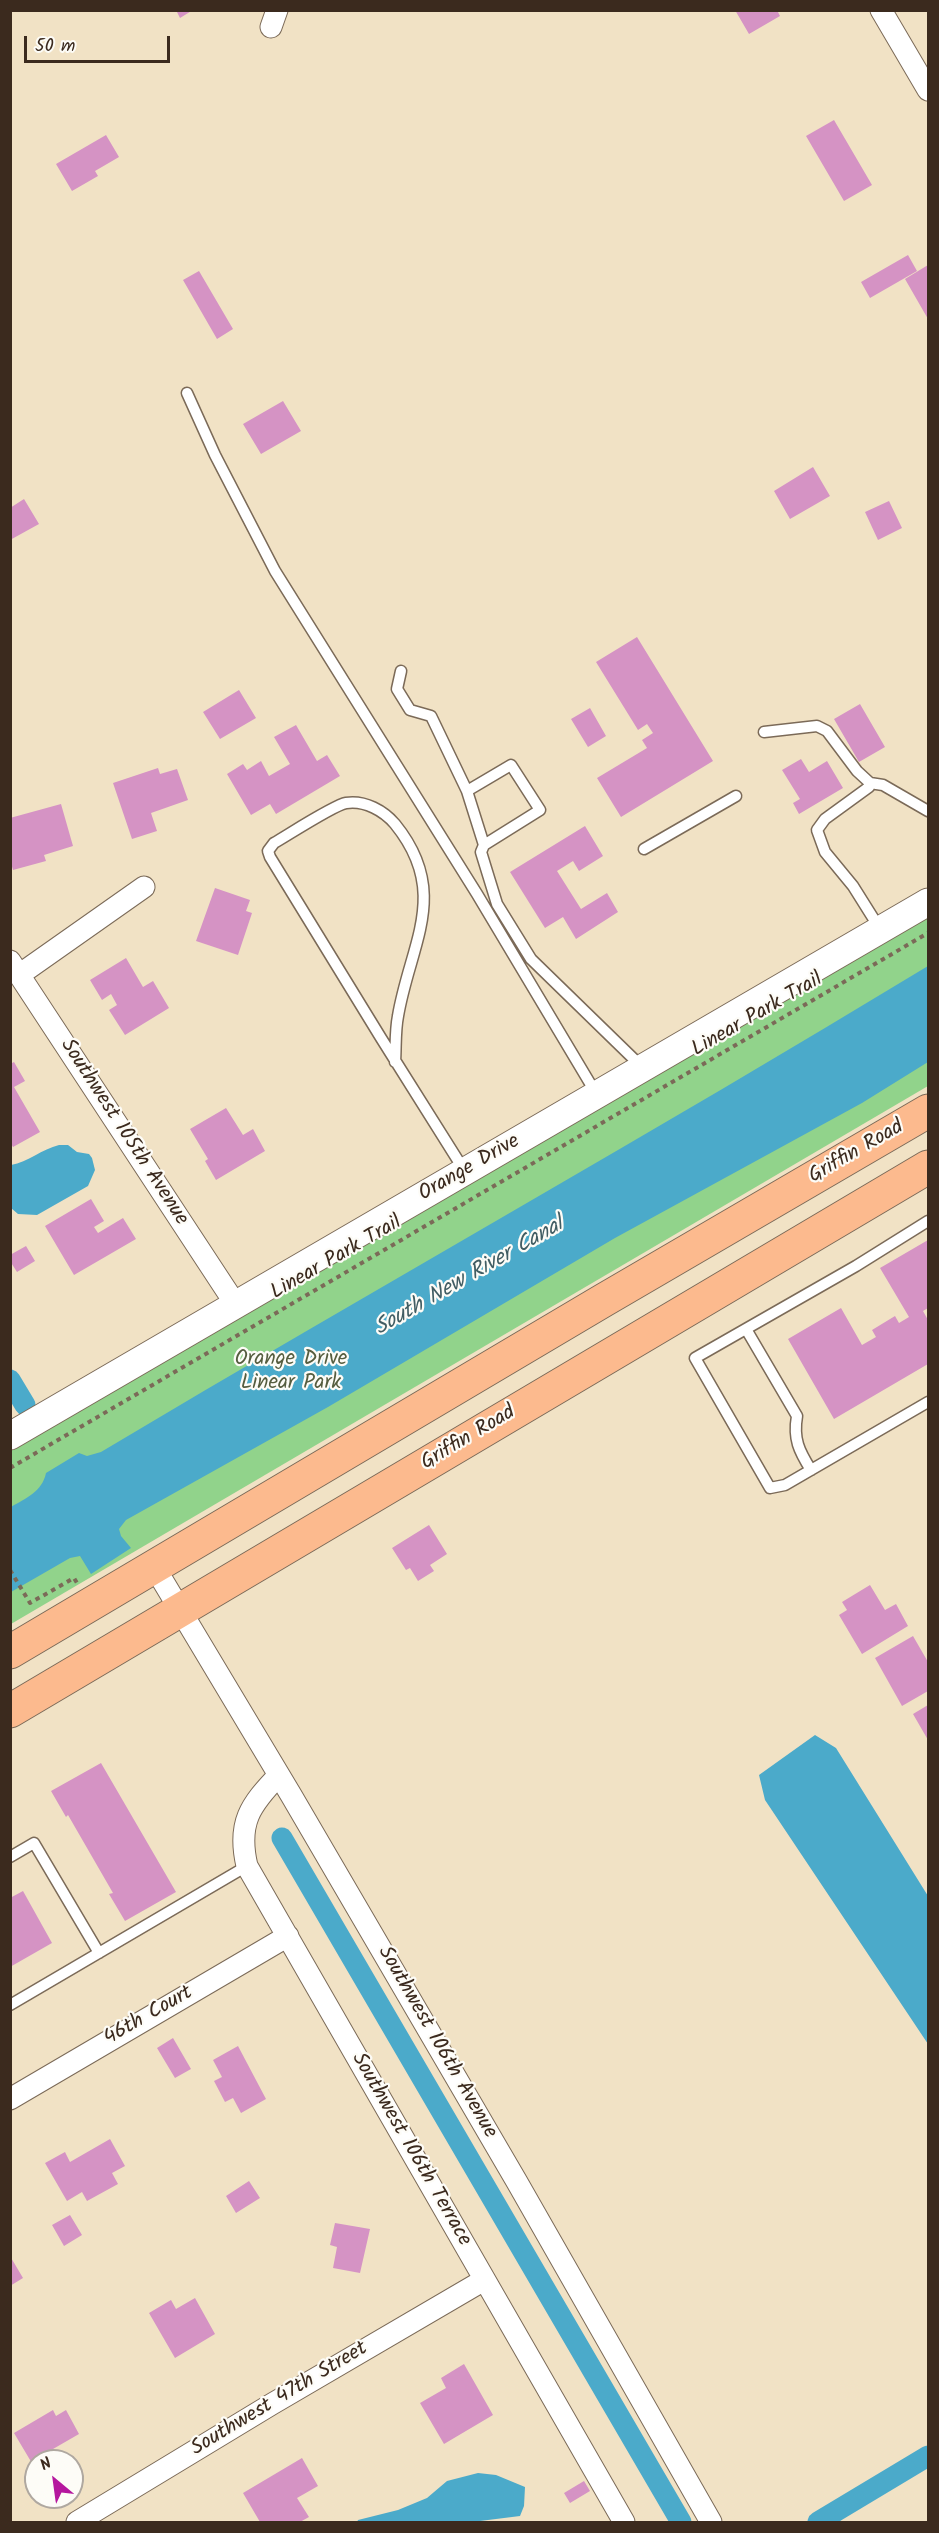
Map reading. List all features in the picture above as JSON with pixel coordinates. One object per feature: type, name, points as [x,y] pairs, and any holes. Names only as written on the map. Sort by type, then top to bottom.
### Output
[{"type":"main road","name":"Griffin Road","points":[[10,1652],[928,1111]]},
{"type":"main road","name":"Griffin Road","points":[[10,1711],[928,1167]]},
{"type":"street","points":[[881,10],[928,90]]},
{"type":"street","points":[[15,968],[144,887]]},
{"type":"street","name":"Orange Drive","points":[[10,1436],[928,902]]},
{"type":"street","name":"Southwest 105th Avenue","points":[[15,968],[236,1305]]},
{"type":"street","name":"Southwest 106th Avenue","points":[[155,1568],[517,2182],[711,2523]]},
{"type":"street","name":"Southwest 106th Terrace","points":[[279,1775],[260,1795],[248,1815],[243,1833],[248,1866],[624,2523]]},
{"type":"street","name":"46th Court","points":[[10,2098],[288,1936]]},
{"type":"street","name":"Southwest 47th Street","points":[[77,2523],[262,2410],[484,2280]]},
{"type":"lane","points":[[187,393],[215,454],[275,571],[477,894],[597,1095]]},
{"type":"lane","points":[[401,670],[397,689],[411,710],[431,716],[467,791],[484,845]]},
{"type":"lane","points":[[764,732],[817,726],[827,730],[857,771],[870,783],[883,785],[928,811]]},
{"type":"lane","points":[[467,791],[511,765],[540,810],[484,845],[481,852],[497,904],[531,959],[643,1068]]},
{"type":"lane","points":[[870,783],[869,787],[825,819],[817,831],[825,852],[853,886],[881,930]]},
{"type":"lane","points":[[644,849],[736,796]]},
{"type":"lane","points":[[395,1062],[397,1017],[423,922],[424,888],[414,856],[401,832],[387,815],[371,807],[345,803],[274,843],[268,851],[395,1062],[465,1172]]},
{"type":"lane","points":[[928,1221],[694,1358],[770,1488],[785,1485],[928,1402]]},
{"type":"lane","points":[[746,1329],[797,1416],[795,1430],[797,1446],[811,1470]]},
{"type":"lane","points":[[10,1857],[34,1843],[99,1953]]},
{"type":"lane","points":[[10,2005],[248,1866]]},
{"type":"path","name":"Linear Park Trail","points":[[10,1468],[928,933]]},
{"type":"path","points":[[10,1569],[30,1603],[74,1578],[79,1587]]},
{"type":"green space","name":"Orange Drive Linear Park","points":[[928,913],[928,1086],[11,1624],[10,1448]]},
{"type":"water","name":"South New River Canal","points":[[928,966],[928,1062],[862,1103],[615,1238],[328,1407],[126,1520],[119,1529],[121,1536],[131,1548],[91,1574],[80,1556],[70,1558],[11,1592],[11,1507],[37,1490],[46,1473],[79,1453],[87,1456],[101,1452]]},
{"type":"water","points":[[59,1145],[68,1145],[77,1152],[89,1154],[92,1158],[95,1170],[88,1186],[37,1215],[18,1214],[11,1208],[11,1165]]},
{"type":"water","points":[[815,1735],[836,1748],[928,1896],[928,2044],[765,1800],[759,1775]]},
{"type":"water","points":[[478,2473],[496,2475],[525,2487],[524,2506],[520,2516],[472,2522],[357,2522],[398,2510],[427,2498],[447,2481]]},
{"type":"building","points":[[176,10],[193,10],[180,18]]},
{"type":"building","points":[[735,10],[777,10],[780,16],[749,34]]},
{"type":"building","points":[[834,120],[872,185],[844,201],[806,136]]},
{"type":"building","points":[[106,135],[119,157],[95,171],[98,176],[72,191],[56,164]]},
{"type":"building","points":[[908,255],[917,271],[870,298],[861,282]]},
{"type":"building","points":[[928,265],[928,319],[905,279]]},
{"type":"building","points":[[199,271],[233,329],[217,339],[183,280]]},
{"type":"building","points":[[283,401],[301,431],[261,454],[243,424]]},
{"type":"building","points":[[813,467],[830,496],[790,519],[774,491]]},
{"type":"building","points":[[24,499],[39,524],[10,540],[10,508]]},
{"type":"building","points":[[889,501],[902,528],[878,540],[865,512]]},
{"type":"building","points":[[637,637],[713,761],[621,817],[597,778],[647,748],[642,740],[653,733],[647,724],[638,730],[596,662]]},
{"type":"building","points":[[239,690],[256,718],[220,739],[203,712]]},
{"type":"building","points":[[860,704],[885,747],[859,762],[834,719]]},
{"type":"building","points":[[590,708],[606,736],[588,747],[571,719]]},
{"type":"building","points":[[296,725],[317,761],[327,755],[340,776],[276,814],[270,804],[251,815],[227,774],[243,764],[247,770],[261,761],[269,776],[290,764],[274,737]]},
{"type":"building","points":[[801,759],[809,772],[827,761],[843,788],[799,814],[793,803],[800,799],[782,770]]},
{"type":"building","points":[[158,768],[160,774],[177,769],[188,800],[151,813],[157,831],[132,839],[113,783]]},
{"type":"building","points":[[61,804],[73,846],[44,855],[46,861],[13,870],[10,860],[10,818]]},
{"type":"building","points":[[585,826],[603,856],[579,871],[573,861],[557,871],[581,909],[607,893],[618,912],[576,939],[563,917],[545,928],[510,872]]},
{"type":"building","points":[[215,888],[250,900],[246,911],[252,913],[238,955],[196,941]]},
{"type":"building","points":[[126,958],[143,987],[153,981],[169,1008],[125,1035],[109,1010],[117,1005],[111,994],[102,1000],[90,980]]},
{"type":"building","points":[[14,1062],[25,1081],[14,1087],[40,1132],[13,1147],[10,1142],[10,1064]]},
{"type":"building","points":[[226,1108],[243,1135],[253,1129],[265,1151],[216,1180],[205,1161],[208,1159],[190,1129]]},
{"type":"building","points":[[91,1199],[104,1221],[94,1227],[98,1233],[123,1218],[136,1239],[74,1275],[45,1226]]},
{"type":"building","points":[[928,1240],[928,1308],[923,1311],[928,1320],[928,1364],[834,1419],[788,1339],[841,1308],[862,1345],[876,1337],[872,1330],[895,1316],[899,1323],[909,1317],[880,1268]]},
{"type":"building","points":[[26,1246],[35,1261],[17,1272],[10,1261],[10,1255]]},
{"type":"building","points":[[429,1525],[447,1554],[430,1565],[434,1571],[418,1581],[410,1568],[406,1570],[392,1548]]},
{"type":"building","points":[[870,1585],[885,1610],[896,1604],[908,1626],[862,1654],[839,1615],[847,1610],[842,1602]]},
{"type":"building","points":[[913,1636],[928,1662],[928,1691],[902,1706],[875,1658]]},
{"type":"building","points":[[928,1705],[928,1740],[913,1714]]},
{"type":"building","points":[[101,1763],[176,1892],[125,1921],[109,1894],[113,1893],[68,1815],[66,1817],[51,1791]]},
{"type":"building","points":[[23,1891],[52,1943],[10,1967],[10,1898]]},
{"type":"building","points":[[173,2038],[191,2069],[175,2078],[157,2048]]},
{"type":"building","points":[[238,2046],[266,2099],[241,2113],[233,2098],[225,2102],[214,2081],[222,2077],[213,2060]]},
{"type":"building","points":[[110,2139],[125,2166],[112,2173],[118,2184],[87,2201],[82,2192],[67,2201],[45,2163],[65,2152],[70,2162]]},
{"type":"building","points":[[249,2181],[260,2198],[236,2213],[226,2196]]},
{"type":"building","points":[[70,2215],[82,2235],[64,2246],[52,2225]]},
{"type":"building","points":[[335,2223],[370,2229],[360,2273],[333,2268],[337,2247],[330,2245]]},
{"type":"building","points":[[10,2256],[23,2278],[10,2286]]},
{"type":"building","points":[[195,2298],[215,2334],[175,2358],[149,2313],[171,2300],[176,2309]]},
{"type":"building","points":[[464,2364],[493,2415],[444,2444],[420,2403],[446,2388],[441,2378]]},
{"type":"building","points":[[53,2410],[56,2416],[66,2410],[79,2434],[53,2449],[24,2450],[14,2433]]},
{"type":"building","points":[[302,2458],[318,2486],[297,2498],[309,2517],[300,2522],[260,2522],[243,2493]]},
{"type":"building","points":[[584,2481],[590,2491],[570,2503],[564,2493]]},
{"type":"waterway","points":[[10,1380],[25,1405]]},
{"type":"waterway","points":[[282,1838],[681,2522]]},
{"type":"waterway","points":[[818,2522],[928,2456]]}]
